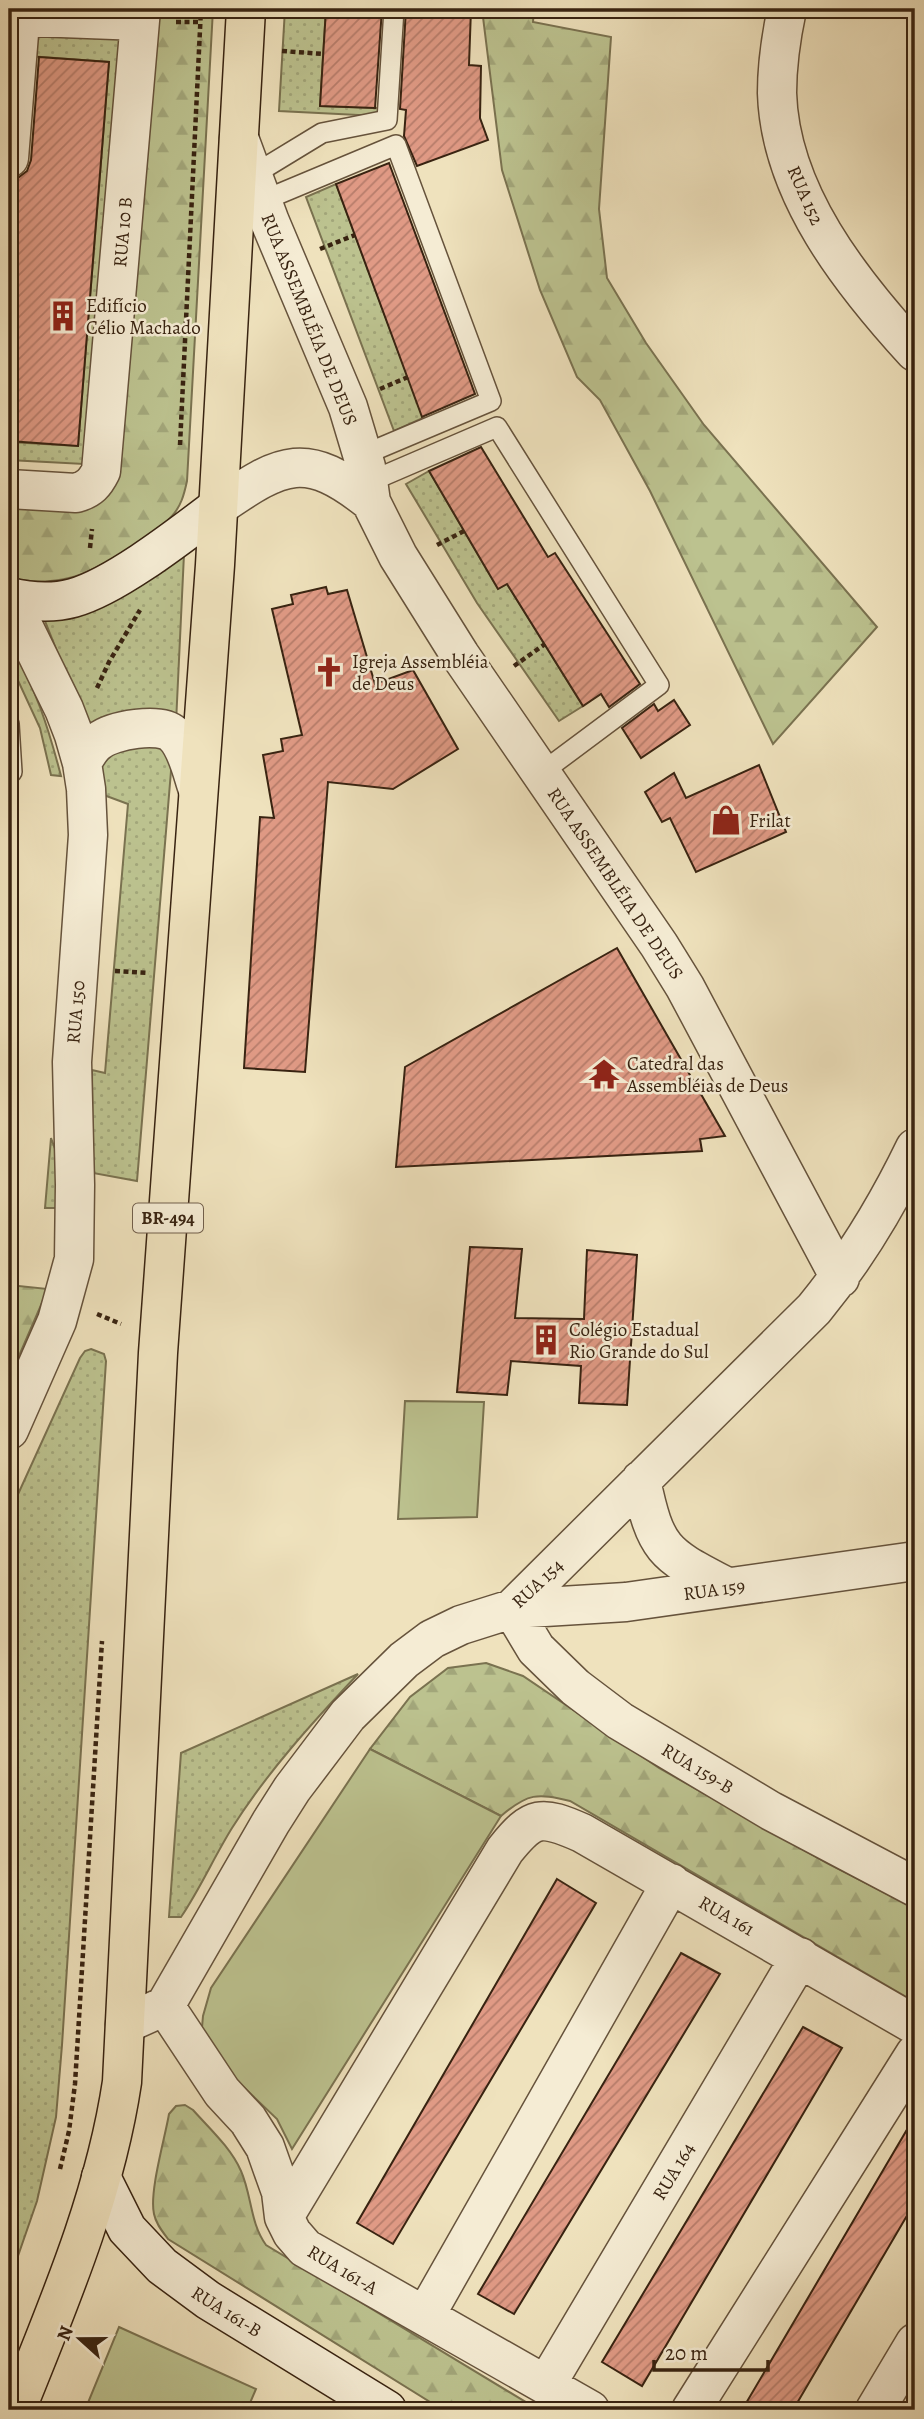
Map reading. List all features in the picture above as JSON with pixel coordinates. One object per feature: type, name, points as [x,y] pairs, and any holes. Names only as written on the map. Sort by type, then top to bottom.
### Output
[{"type":"main road","name":"BR-494","points":[[16,2410],[77,2254],[117,2116],[122,2082],[158,1353],[219,506],[246,9]]},
{"type":"street","name":"RUA 152","points":[[787,9],[777,95],[792,166],[816,219],[843,266],[915,352]]},
{"type":"street","points":[[9,158],[17,14],[141,15]]},
{"type":"street","name":"RUA 10 B","points":[[26,490],[76,493],[86,490],[95,483],[103,459],[141,15]]},
{"type":"street","name":"RUA ASSEMBLÉIA DE DEUS","points":[[239,138],[348,407],[368,479],[398,556],[425,601],[685,986],[840,1278]]},
{"type":"street","name":"RUA ASSEMBLÉIA DE DEUS","points":[[9,597],[29,602],[53,602],[74,598],[97,588],[133,567],[219,506],[271,474],[312,468],[334,475],[368,479]]},
{"type":"street","name":"RUA 150","points":[[9,597],[64,709],[80,753],[88,835],[72,1062],[74,1259],[57,1321],[9,1430]]},
{"type":"street","points":[[80,753],[108,736],[128,730],[160,728],[177,738],[198,790]]},
{"type":"street","name":"RUA 154","points":[[165,2006],[271,1822],[292,1789],[348,1715],[404,1660],[432,1639],[461,1625],[512,1609],[814,1309],[840,1278],[885,1207],[915,1148]]},
{"type":"street","points":[[641,1480],[651,1525],[659,1542],[674,1557],[727,1587]]},
{"type":"street","name":"RUA 159","points":[[512,1609],[626,1602],[915,1561]]},
{"type":"street","name":"RUA 159-B","points":[[512,1609],[536,1649],[575,1687],[620,1721],[771,1811],[915,1887]]},
{"type":"street","name":"RUA 161","points":[[284,2217],[505,1850],[519,1832],[532,1822],[548,1821],[564,1825],[671,1883],[915,2025]]},
{"type":"street","points":[[425,2316],[671,1883]]},
{"type":"street","name":"RUA 164","points":[[546,2385],[800,1957]]},
{"type":"street","points":[[125,2024],[165,2006]]},
{"type":"street","name":"RUA 161-A","points":[[165,2006],[222,2092],[248,2120],[265,2147],[281,2192],[284,2217],[292,2233],[305,2248],[590,2410]]},
{"type":"street","points":[[691,2410],[915,2054]]},
{"type":"street","name":"RUA 161-B","points":[[101,2177],[127,2229],[162,2266],[208,2301],[387,2410]]},
{"type":"street","points":[[874,2410],[915,2343]]},
{"type":"lane","points":[[257,188],[321,133],[387,120],[394,9]]},
{"type":"lane","points":[[257,188],[396,145],[491,401],[368,479]]},
{"type":"lane","points":[[368,479],[496,427],[659,685],[541,773]]},
{"type":"lane","points":[[9,724],[12,772]]},
{"type":"path","points":[[180,449],[201,9]]},
{"type":"path","points":[[272,50],[323,54]]},
{"type":"path","points":[[313,252],[355,235]]},
{"type":"path","points":[[376,391],[408,377]]},
{"type":"path","points":[[427,551],[464,531]]},
{"type":"path","points":[[80,753],[100,678],[141,609]]},
{"type":"path","points":[[507,671],[545,645]]},
{"type":"path","points":[[113,971],[149,973]]},
{"type":"path","points":[[121,1338],[122,1324]]},
{"type":"path","points":[[59,2174],[69,2131],[76,2072],[102,1637]]},
{"type":"green space","points":[[156,9],[213,9],[185,491],[178,508],[163,524],[138,543],[94,569],[54,581],[9,578],[9,500],[80,503]]},
{"type":"green space","points":[[285,9],[326,9],[320,106],[378,108],[378,116],[279,111]]},
{"type":"green space","points":[[482,9],[534,9],[533,22],[611,37],[599,209],[607,278],[646,343],[704,425],[877,627],[773,744],[650,491],[600,400],[577,377],[540,290],[502,170]]},
{"type":"green space","points":[[30,26],[132,34],[84,464],[9,460],[9,442],[78,446],[109,62],[28,56]]},
{"type":"green space","points":[[336,184],[423,418],[394,431],[306,197]]},
{"type":"green space","points":[[429,471],[498,589],[507,584],[583,706],[559,721],[477,603],[406,484]]},
{"type":"green space","points":[[184,554],[176,723],[88,729],[43,616]]},
{"type":"green space","points":[[9,644],[40,708],[61,776],[51,775],[40,728],[9,661]]},
{"type":"green space","points":[[155,743],[172,759],[137,1181],[93,1173],[92,1070],[105,1073],[128,804],[101,794],[98,756]]},
{"type":"green space","points":[[51,1138],[62,1168],[61,1208],[45,1208]]},
{"type":"green space","points":[[9,1285],[48,1289],[9,1379]]},
{"type":"green space","points":[[91,1349],[104,1354],[106,1361],[56,2117],[37,2201],[9,2282],[9,1514],[80,1358],[85,1351]]},
{"type":"green space","points":[[405,1401],[484,1402],[477,1517],[398,1519]]},
{"type":"green space","points":[[486,1663],[523,1676],[659,1768],[827,1863],[915,1908],[915,2002],[570,1801],[533,1797],[501,1816],[370,1749],[410,1697],[448,1668]]},
{"type":"green space","points":[[358,1674],[307,1729],[260,1787],[232,1828],[181,1917],[169,1917],[181,1753]]},
{"type":"green space","points":[[370,1749],[501,1816],[292,2149],[277,2119],[212,2057],[201,2039],[203,2016],[211,1988]]},
{"type":"green space","points":[[185,2105],[213,2132],[237,2163],[245,2180],[257,2228],[266,2245],[539,2410],[443,2410],[168,2239],[155,2218],[154,2192],[169,2114],[176,2106]]},
{"type":"green space","points":[[119,2327],[256,2389],[247,2410],[85,2410]]},
{"type":"building","points":[[326,9],[382,9],[375,108],[320,106]]},
{"type":"building","points":[[406,9],[471,9],[469,65],[481,66],[480,118],[488,140],[417,166],[404,136],[406,110],[400,109]]},
{"type":"building","name":"Edifício Célio Machado","points":[[39,57],[109,62],[78,446],[9,441],[9,307],[18,192],[9,192],[9,180],[27,171],[31,160]]},
{"type":"building","points":[[389,163],[475,394],[422,417],[336,184]]},
{"type":"building","points":[[481,447],[548,557],[555,553],[640,684],[609,707],[601,694],[583,706],[507,584],[498,589],[429,471]]},
{"type":"building","points":[[326,587],[328,594],[347,590],[375,684],[413,670],[458,749],[393,789],[328,782],[305,1072],[244,1068],[260,817],[274,818],[263,755],[283,751],[281,739],[302,735],[272,609],[293,604],[291,595]]},
{"type":"building","points":[[674,700],[690,725],[641,758],[622,728],[654,704],[658,711]]},
{"type":"building","name":"Frilat","points":[[759,765],[786,832],[696,872],[670,818],[662,822],[645,792],[674,773],[686,798]]},
{"type":"building","points":[[617,948],[725,1136],[700,1139],[702,1151],[396,1167],[405,1067]]},
{"type":"building","name":"Colégio Estadual Rio Grande do Sul","points":[[470,1247],[522,1249],[515,1318],[584,1319],[587,1250],[637,1255],[627,1405],[579,1403],[581,1366],[511,1361],[507,1395],[457,1392]]},
{"type":"building","points":[[557,1879],[596,1903],[393,2244],[357,2223]]},
{"type":"building","points":[[681,1953],[720,1974],[514,2314],[478,2294]]},
{"type":"building","points":[[803,2027],[842,2048],[642,2386],[602,2362]]},
{"type":"building","points":[[915,2116],[915,2202],[793,2410],[742,2410]]},
{"type":"place","name":"Edifício Célio Machado","points":[[63,316]]},
{"type":"place","name":"Igreja Assembléia de Deus","points":[[329,672]]},
{"type":"place","name":"Frilat","points":[[726,820]]},
{"type":"place","name":"Catedral das Assembléias de Deus","points":[[604,1074]]},
{"type":"place","name":"Colégio Estadual Rio Grande do Sul","points":[[546,1340]]}]
